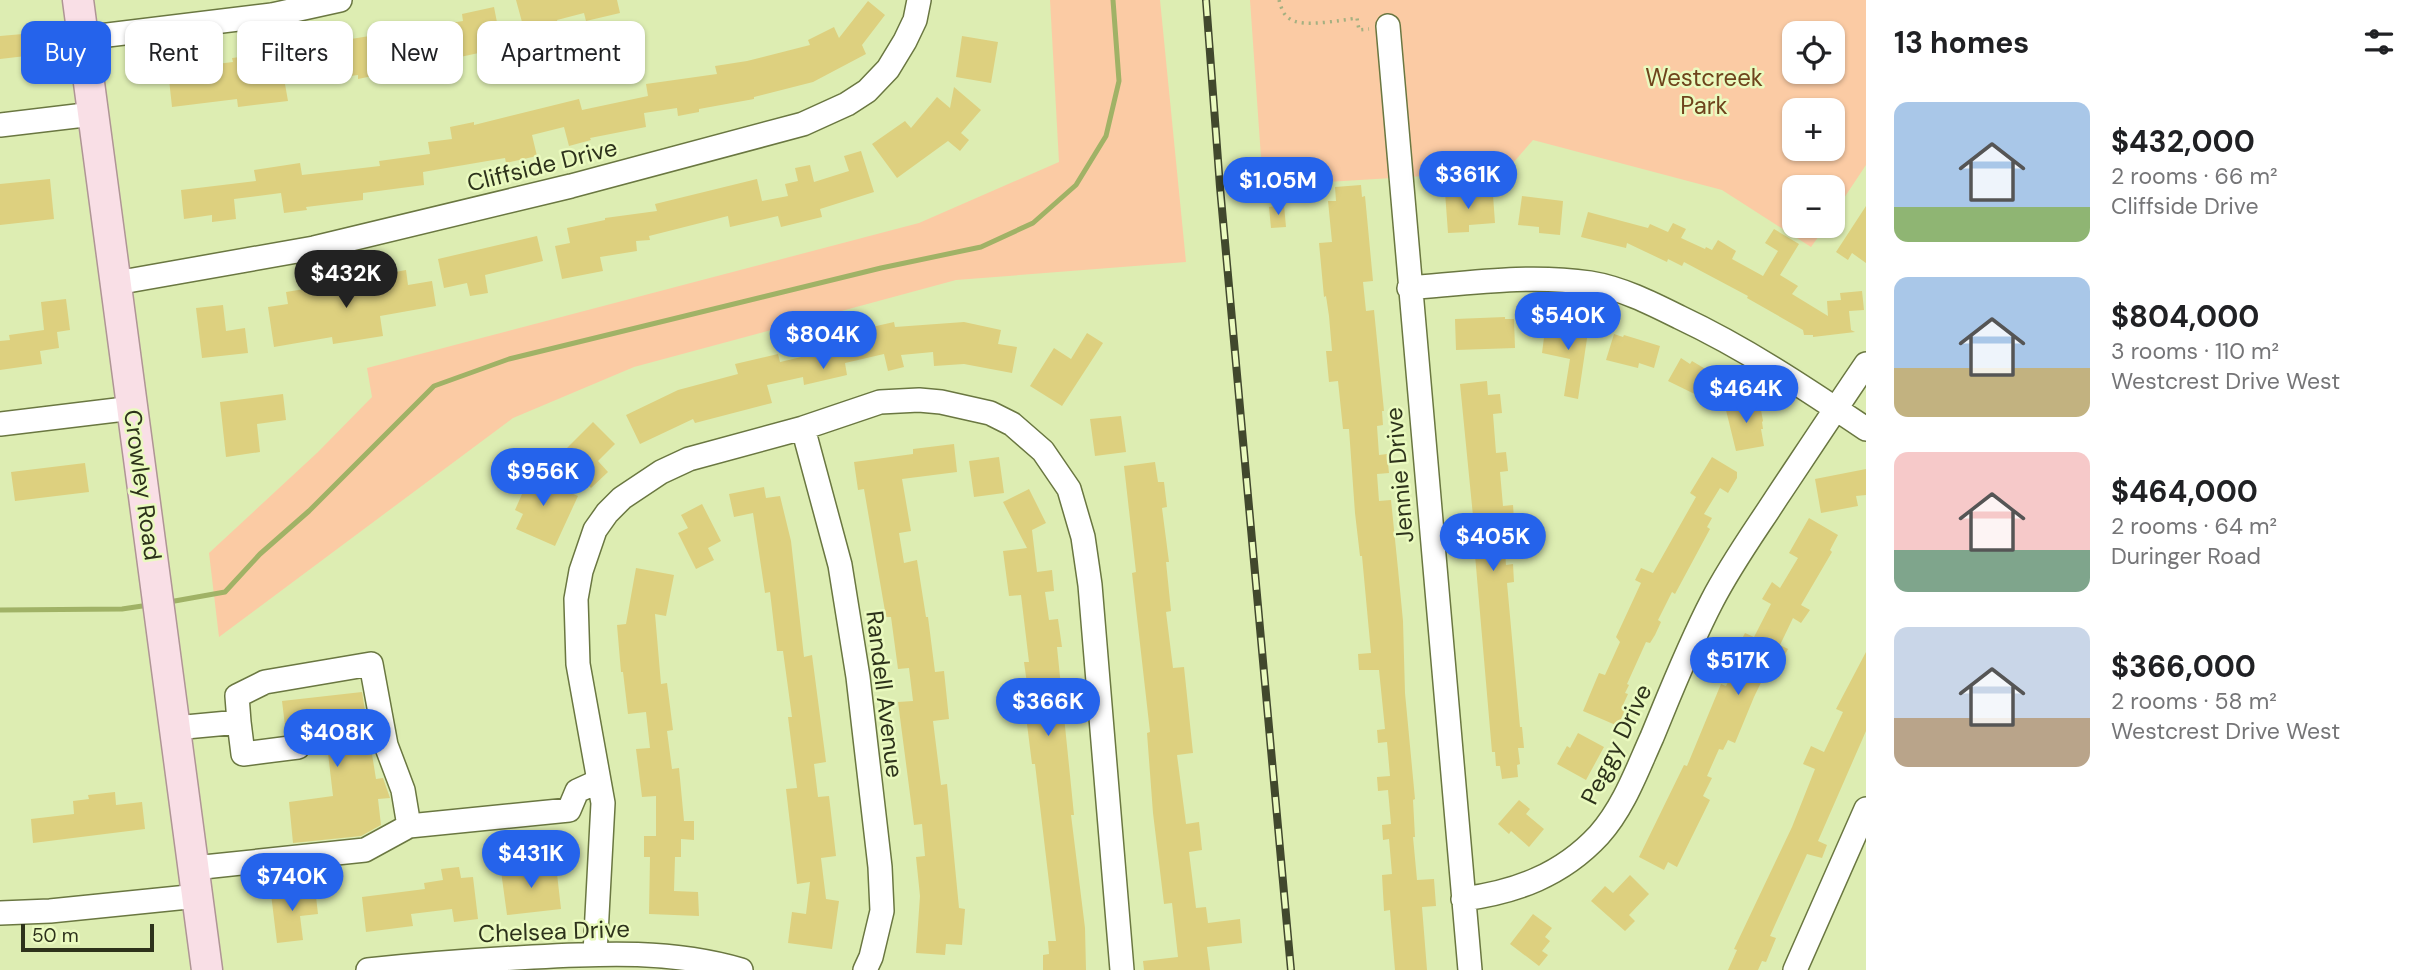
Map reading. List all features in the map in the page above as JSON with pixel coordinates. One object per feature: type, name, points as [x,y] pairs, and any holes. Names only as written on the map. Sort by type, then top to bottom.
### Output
[{"type":"main road","name":"Crowley Road","points":[[78,0],[81,21]]},
{"type":"main road","name":"Crowley Road","points":[[89,84],[207,970]]},
{"type":"street","points":[[111,35],[272,15],[340,0]]},
{"type":"street","name":"Cliffside Drive","points":[[116,283],[314,248],[570,186],[803,124],[847,104],[867,91],[888,69],[915,20],[919,0]]},
{"type":"street","name":"Jennie Drive","points":[[1388,26],[1469,970]]},
{"type":"street","points":[[0,125],[93,114]]},
{"type":"street","points":[[1409,288],[1519,278],[1593,284],[1643,299],[1718,335],[1776,369],[1866,429]]},
{"type":"street","name":"Peggy Drive","points":[[1462,899],[1525,886],[1547,875],[1590,842],[1613,816],[1632,784],[1713,598],[1866,364]]},
{"type":"street","points":[[595,953],[603,803],[578,664],[576,599],[581,571],[595,530],[622,498],[661,472],[688,459],[803,428],[880,402],[919,400],[990,413],[1012,424],[1043,451],[1069,489],[1083,537],[1090,585],[1122,970]]},
{"type":"street","points":[[0,424],[133,408]]},
{"type":"street","name":"Randell Avenue","points":[[803,428],[841,565],[858,677],[880,867],[882,911],[871,957],[865,970]]},
{"type":"street","points":[[298,747],[243,754],[237,696],[265,681],[371,664],[386,745],[403,790],[409,826]]},
{"type":"street","points":[[175,728],[239,722]]},
{"type":"street","points":[[0,913],[50,911],[365,850],[409,826],[569,810],[577,791],[599,781]]},
{"type":"street","points":[[1795,970],[1866,809]]},
{"type":"street","name":"Chelsea Drive","points":[[368,970],[595,953],[649,954],[691,959],[741,970]]},
{"type":"path","points":[[1279,0],[1285,15],[1292,22],[1357,18],[1359,30],[1388,26]]},
{"type":"green space","points":[[1050,0],[1160,0],[1186,262],[956,280],[634,367],[513,418],[219,637],[209,553],[318,452],[372,397],[367,368],[919,223],[1059,162]]},
{"type":"green space","name":"Westcreek Park","points":[[1250,0],[1866,0],[1866,165],[1845,196],[1845,175],[1782,175],[1782,228],[1722,190],[1533,140],[1506,171],[1263,186]]},
{"type":"green space","name":"Westcreek Park","points":[[1797,238],[1817,238],[1811,247]]},
{"type":"building","points":[[516,0],[617,0],[620,13],[586,21],[584,13],[557,21],[522,21]]},
{"type":"building","points":[[868,1],[885,15],[862,45],[866,54],[813,82],[678,116],[677,108],[644,113],[646,127],[590,138],[591,140],[569,146],[564,127],[532,135],[537,156],[506,163],[505,158],[423,172],[424,185],[363,193],[363,200],[306,207],[307,210],[284,213],[281,193],[234,199],[236,219],[212,222],[212,215],[184,219],[181,190],[256,181],[254,170],[300,163],[302,175],[380,166],[379,161],[430,154],[428,142],[452,139],[450,127],[474,122],[474,125],[579,99],[582,110],[648,96],[646,84],[717,74],[715,66],[810,45],[808,40],[834,27],[839,38]]},
{"type":"building","points":[[494,7],[497,21],[477,21],[477,53],[463,56],[463,21],[462,14]]},
{"type":"building","points":[[21,34],[21,57],[0,59],[0,36]]},
{"type":"building","points":[[367,36],[367,77],[358,79],[358,75],[353,76],[353,39]]},
{"type":"building","points":[[962,36],[998,42],[991,83],[956,77]]},
{"type":"building","points":[[237,57],[237,84],[285,84],[288,101],[238,107],[237,99],[172,107],[170,84],[223,84],[223,63],[233,62],[232,58]]},
{"type":"building","points":[[954,87],[981,110],[961,133],[969,140],[960,151],[948,141],[897,178],[872,144],[905,121],[911,128],[937,97],[950,108]]},
{"type":"building","points":[[861,151],[874,192],[820,209],[822,217],[781,227],[778,216],[730,227],[728,216],[649,236],[650,240],[636,241],[637,251],[600,257],[603,271],[562,279],[555,246],[570,243],[567,228],[605,218],[657,211],[655,204],[757,179],[762,201],[788,196],[785,184],[798,181],[795,168],[810,165],[814,182],[849,171],[844,156]]},
{"type":"building","points":[[50,179],[54,219],[0,225],[0,184]]},
{"type":"building","points":[[1361,185],[1362,197],[1365,196],[1373,281],[1363,282],[1366,311],[1374,310],[1384,411],[1383,425],[1377,426],[1379,455],[1387,454],[1389,473],[1377,474],[1379,501],[1391,500],[1398,569],[1405,693],[1415,799],[1413,837],[1417,880],[1434,879],[1436,906],[1422,907],[1427,970],[1395,970],[1390,910],[1384,911],[1382,875],[1392,874],[1389,839],[1383,840],[1382,825],[1391,824],[1388,790],[1378,791],[1377,777],[1390,776],[1387,742],[1378,743],[1377,730],[1385,729],[1379,670],[1359,670],[1358,654],[1371,653],[1355,513],[1349,429],[1343,429],[1338,381],[1329,382],[1326,351],[1332,351],[1319,243],[1332,242],[1328,201],[1336,201],[1335,187]]},
{"type":"building","points":[[1466,191],[1466,197],[1493,195],[1495,223],[1469,225],[1469,232],[1448,233],[1445,192]]},
{"type":"building","points":[[1522,196],[1563,201],[1560,235],[1539,233],[1539,227],[1518,225]]},
{"type":"building","points":[[1284,205],[1286,227],[1271,228],[1269,207]]},
{"type":"building","points":[[1866,206],[1866,263],[1852,253],[1848,260],[1836,252]]},
{"type":"building","points":[[1588,212],[1648,228],[1650,224],[1668,232],[1673,223],[1686,229],[1681,238],[1712,250],[1718,240],[1736,251],[1732,259],[1763,276],[1778,251],[1765,243],[1774,229],[1782,234],[1782,238],[1789,238],[1799,244],[1780,275],[1798,286],[1792,294],[1828,316],[1827,301],[1841,300],[1840,293],[1862,291],[1864,310],[1849,311],[1851,330],[1855,332],[1813,337],[1804,335],[1803,330],[1747,298],[1748,296],[1684,262],[1682,266],[1668,259],[1667,262],[1627,243],[1626,248],[1581,237]]},
{"type":"building","points":[[537,236],[543,261],[485,275],[488,293],[470,296],[467,283],[444,288],[438,259]]},
{"type":"building","points":[[406,270],[408,285],[432,281],[436,306],[380,316],[383,336],[333,344],[332,337],[274,347],[268,307],[288,304],[286,292],[348,282],[350,295],[382,289],[379,275]]},
{"type":"building","points":[[66,299],[70,330],[57,332],[59,348],[40,351],[42,364],[0,370],[0,341],[10,340],[9,335],[44,330],[41,302]]},
{"type":"building","points":[[223,305],[226,331],[245,328],[248,353],[202,358],[196,308]]},
{"type":"building","points":[[1455,319],[1514,319],[1515,348],[1456,350]]},
{"type":"building","points":[[894,322],[895,327],[964,322],[1001,330],[998,344],[1017,347],[1012,373],[964,364],[934,366],[933,352],[901,355],[904,367],[888,371],[884,354],[845,363],[847,375],[804,385],[803,377],[767,385],[772,403],[695,423],[693,419],[640,444],[626,415],[678,390],[738,374],[735,364],[778,354],[780,362],[853,345],[850,332]]},
{"type":"building","points":[[1546,322],[1567,325],[1566,333],[1575,335],[1577,323],[1589,325],[1578,399],[1564,396],[1570,359],[1542,353]]},
{"type":"building","points":[[1087,333],[1103,343],[1062,406],[1030,386],[1054,348],[1071,359]]},
{"type":"building","points":[[1614,334],[1660,346],[1654,368],[1639,363],[1638,368],[1606,360]]},
{"type":"building","points":[[1681,358],[1690,364],[1692,361],[1724,380],[1711,402],[1668,381]]},
{"type":"building","points":[[1487,381],[1488,395],[1500,394],[1502,413],[1493,414],[1496,453],[1506,452],[1508,471],[1500,472],[1503,506],[1513,505],[1514,519],[1504,520],[1504,537],[1506,565],[1513,564],[1514,582],[1507,583],[1524,748],[1518,748],[1518,777],[1502,779],[1500,766],[1496,766],[1495,752],[1492,752],[1475,555],[1481,554],[1477,516],[1473,516],[1460,384]]},
{"type":"building","points":[[283,394],[286,420],[257,424],[260,452],[226,457],[220,402]]},
{"type":"building","points":[[1759,399],[1764,446],[1736,451],[1725,406]]},
{"type":"building","points":[[1121,416],[1126,452],[1095,456],[1090,419]]},
{"type":"building","points":[[593,422],[615,444],[598,461],[608,472],[591,488],[559,456]]},
{"type":"building","points":[[954,444],[957,472],[902,479],[911,531],[899,533],[904,563],[917,560],[935,672],[944,671],[949,719],[933,721],[941,785],[947,784],[959,908],[965,909],[962,945],[946,944],[945,955],[916,953],[920,896],[916,857],[925,856],[922,824],[914,825],[898,702],[913,701],[909,668],[898,669],[891,617],[886,617],[864,489],[858,490],[854,462],[913,454],[913,449]]},
{"type":"building","points":[[999,457],[1004,493],[974,497],[969,461]]},
{"type":"building","points":[[1712,457],[1737,472],[1737,478],[1728,493],[1720,488],[1704,514],[1712,518],[1707,527],[1710,529],[1675,594],[1672,592],[1658,620],[1661,622],[1655,635],[1650,643],[1646,642],[1627,684],[1629,685],[1625,693],[1628,694],[1623,705],[1626,707],[1618,726],[1583,711],[1599,673],[1605,675],[1620,642],[1616,637],[1641,583],[1635,580],[1641,568],[1653,573],[1696,497],[1690,493]]},
{"type":"building","points":[[1155,462],[1158,482],[1164,482],[1167,507],[1162,508],[1169,562],[1166,562],[1171,611],[1166,612],[1173,668],[1184,667],[1193,753],[1177,755],[1186,824],[1199,822],[1202,850],[1189,852],[1196,908],[1206,907],[1208,923],[1240,919],[1242,943],[1207,947],[1210,970],[1144,970],[1143,961],[1178,957],[1172,903],[1164,904],[1153,813],[1147,733],[1150,732],[1132,573],[1136,572],[1124,466]]},
{"type":"building","points":[[85,463],[89,492],[15,501],[11,472]]},
{"type":"building","points":[[1866,469],[1866,495],[1856,496],[1858,506],[1821,513],[1815,479]]},
{"type":"building","points":[[522,471],[578,496],[555,546],[516,529],[523,514],[515,510],[522,494],[514,490]]},
{"type":"building","points":[[764,487],[766,498],[780,496],[791,541],[804,657],[812,655],[826,762],[814,764],[818,797],[829,796],[836,856],[821,858],[826,899],[839,901],[832,949],[788,943],[792,912],[806,914],[810,882],[797,884],[786,789],[797,788],[788,717],[792,717],[783,651],[777,651],[770,592],[765,593],[753,513],[734,517],[729,494]]},
{"type":"building","points":[[1029,489],[1046,523],[1032,530],[1037,572],[1052,570],[1054,591],[1045,592],[1049,620],[1058,619],[1062,647],[1057,647],[1074,815],[1071,815],[1085,928],[1086,970],[1043,970],[1043,955],[1049,954],[1048,941],[1056,941],[1035,764],[1032,764],[1025,708],[1018,709],[1016,692],[1028,691],[1024,662],[1029,662],[1021,595],[1009,596],[1003,551],[1027,548],[1003,502]]},
{"type":"building","points":[[702,504],[721,541],[708,548],[714,560],[696,569],[678,533],[688,528],[681,515]]},
{"type":"building","points":[[1809,518],[1838,535],[1830,550],[1832,552],[1801,605],[1810,610],[1801,623],[1793,618],[1780,645],[1788,649],[1780,664],[1772,660],[1735,743],[1728,740],[1723,750],[1719,749],[1707,776],[1712,778],[1703,796],[1710,800],[1677,867],[1668,862],[1664,870],[1639,857],[1684,765],[1687,766],[1721,684],[1726,686],[1742,653],[1736,650],[1745,633],[1754,637],[1771,604],[1762,599],[1772,582],[1780,588],[1798,558],[1789,553]]},
{"type":"building","points":[[636,568],[674,575],[666,616],[655,614],[661,684],[667,683],[673,730],[667,731],[672,769],[679,768],[684,821],[694,821],[694,840],[681,839],[681,857],[675,857],[674,891],[698,892],[699,916],[649,914],[650,857],[644,857],[644,836],[656,836],[656,796],[642,797],[636,749],[650,748],[646,712],[628,714],[617,625],[626,624]]},
{"type":"building","points":[[1866,652],[1866,731],[1818,841],[1827,845],[1822,858],[1807,854],[1770,936],[1776,938],[1766,962],[1762,961],[1758,970],[1728,970],[1737,950],[1734,949],[1792,827],[1815,769],[1803,764],[1811,746],[1824,752],[1843,712],[1836,709]]},
{"type":"building","points":[[362,692],[376,779],[383,778],[390,798],[378,799],[381,825],[361,836],[293,843],[289,802],[333,796],[326,736],[308,738],[303,734],[286,734],[282,701]]},
{"type":"building","points":[[1578,733],[1604,747],[1586,780],[1557,764]]},
{"type":"building","points":[[115,792],[116,805],[142,802],[145,829],[33,843],[31,819],[74,814],[73,801],[89,799],[88,795]]},
{"type":"building","points":[[1519,800],[1530,809],[1526,814],[1544,829],[1529,847],[1511,831],[1509,834],[1498,824]]},
{"type":"building","points":[[556,865],[561,909],[507,915],[501,871]]},
{"type":"building","points":[[459,867],[461,878],[473,877],[478,919],[454,922],[452,909],[411,914],[413,926],[366,932],[362,897],[425,889],[424,883],[443,880],[441,869]]},
{"type":"building","points":[[1630,875],[1649,894],[1629,915],[1635,921],[1625,931],[1591,901],[1605,886],[1613,893]]},
{"type":"building","points":[[315,888],[318,914],[300,916],[303,940],[277,943],[271,894]]},
{"type":"building","points":[[1533,914],[1552,928],[1545,937],[1550,941],[1542,951],[1548,955],[1539,966],[1510,944]]},
{"type":"waterway","points":[[169,602],[225,592],[260,554],[309,511],[434,386],[509,359],[881,268],[981,247],[1033,223],[1076,185],[1106,136],[1119,81],[1113,0]]},
{"type":"waterway","points":[[0,610],[122,609],[149,605]]},
{"type":"railway","points":[[1206,0],[1220,187],[1291,970]]}]
